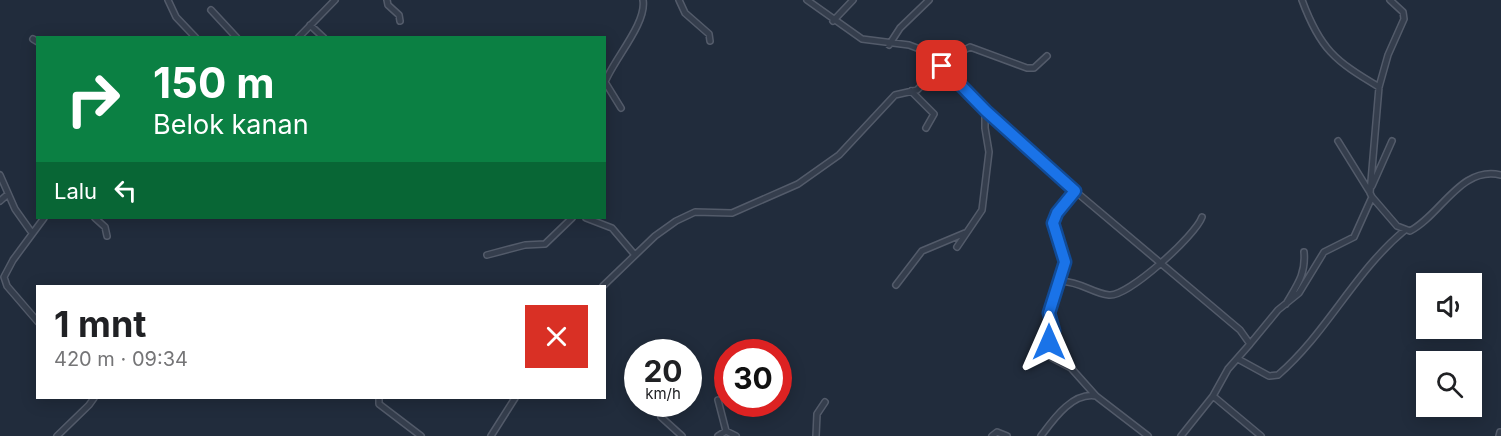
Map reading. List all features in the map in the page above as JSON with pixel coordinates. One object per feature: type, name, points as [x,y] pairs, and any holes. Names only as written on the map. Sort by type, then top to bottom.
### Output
[{"type":"street","points":[[168,0],[176,17],[194,36]]},
{"type":"street","points":[[300,36],[335,0]]},
{"type":"street","points":[[387,0],[388,6],[399,15],[400,21]]},
{"type":"street","points":[[606,80],[639,22],[644,8],[643,0]]},
{"type":"street","points":[[680,0],[685,13],[710,34],[710,41]]},
{"type":"street","points":[[807,0],[833,21],[862,39],[889,45],[915,46],[944,68],[986,111],[1161,266],[1240,330],[1250,344]]},
{"type":"street","points":[[833,21],[853,0]]},
{"type":"street","points":[[889,45],[900,28],[928,0]]},
{"type":"street","points":[[1302,0],[1328,51],[1348,69],[1379,87]]},
{"type":"street","points":[[1371,193],[1379,87],[1388,55],[1404,19],[1403,12],[1390,0]]},
{"type":"street","points":[[211,10],[235,36]]},
{"type":"street","points":[[310,25],[322,36]]},
{"type":"street","points":[[604,285],[655,236],[689,215],[707,211],[732,213],[798,184],[839,155],[895,95],[918,89],[962,51],[970,47],[1028,68],[1034,68],[1047,56]]},
{"type":"street","points":[[606,84],[621,108]]},
{"type":"street","points":[[911,91],[934,114],[926,129]]},
{"type":"street","points":[[957,247],[982,210],[989,152],[985,128],[986,111]]},
{"type":"street","points":[[1338,141],[1371,193],[1397,226],[1405,230],[1414,229],[1437,212],[1463,182],[1485,174],[1501,175]]},
{"type":"street","points":[[1181,436],[1213,396],[1216,386],[1250,344],[1299,293],[1324,252],[1354,237],[1392,141]]},
{"type":"street","points":[[0,175],[8,194],[32,233]]},
{"type":"street","points":[[1075,191],[1057,213],[1053,223],[1055,238],[1065,257],[1062,281],[1049,313],[1054,331],[1047,345],[1048,355],[1071,368],[1096,396],[1146,435]]},
{"type":"street","points":[[0,201],[8,194]]},
{"type":"street","points":[[1062,281],[1073,282],[1109,295],[1116,294],[1161,266],[1178,245],[1198,227],[1202,217]]},
{"type":"street","points":[[36,320],[2,278],[43,219]]},
{"type":"street","points":[[96,219],[105,227],[107,236]]},
{"type":"street","points":[[487,255],[525,245],[545,244],[571,219]]},
{"type":"street","points":[[589,219],[612,228],[636,255]]},
{"type":"street","points":[[1238,359],[1269,376],[1278,375],[1308,347],[1380,252],[1405,230]]},
{"type":"street","points":[[896,285],[922,251],[967,232]]},
{"type":"street","points":[[1285,305],[1302,278],[1304,252]]},
{"type":"street","points":[[1041,436],[1062,411],[1076,400],[1096,396]]},
{"type":"street","points":[[1213,396],[1261,436]]},
{"type":"street","points":[[57,436],[93,399]]},
{"type":"street","points":[[380,399],[379,404],[421,436]]},
{"type":"street","points":[[491,436],[514,399]]},
{"type":"street","points":[[816,436],[817,414],[825,402]]},
{"type":"street","points":[[661,417],[682,436]]},
{"type":"street","points":[[722,417],[726,431],[736,436]]},
{"type":"street","points":[[718,436],[726,431]]},
{"type":"street","points":[[992,436],[998,432],[1007,436]]},
{"type":"route","points":[[942,66],[986,111],[1075,191],[1057,213],[1053,223],[1055,238],[1065,257],[1065,262],[1049,313],[1054,331],[1049,342]]}]
